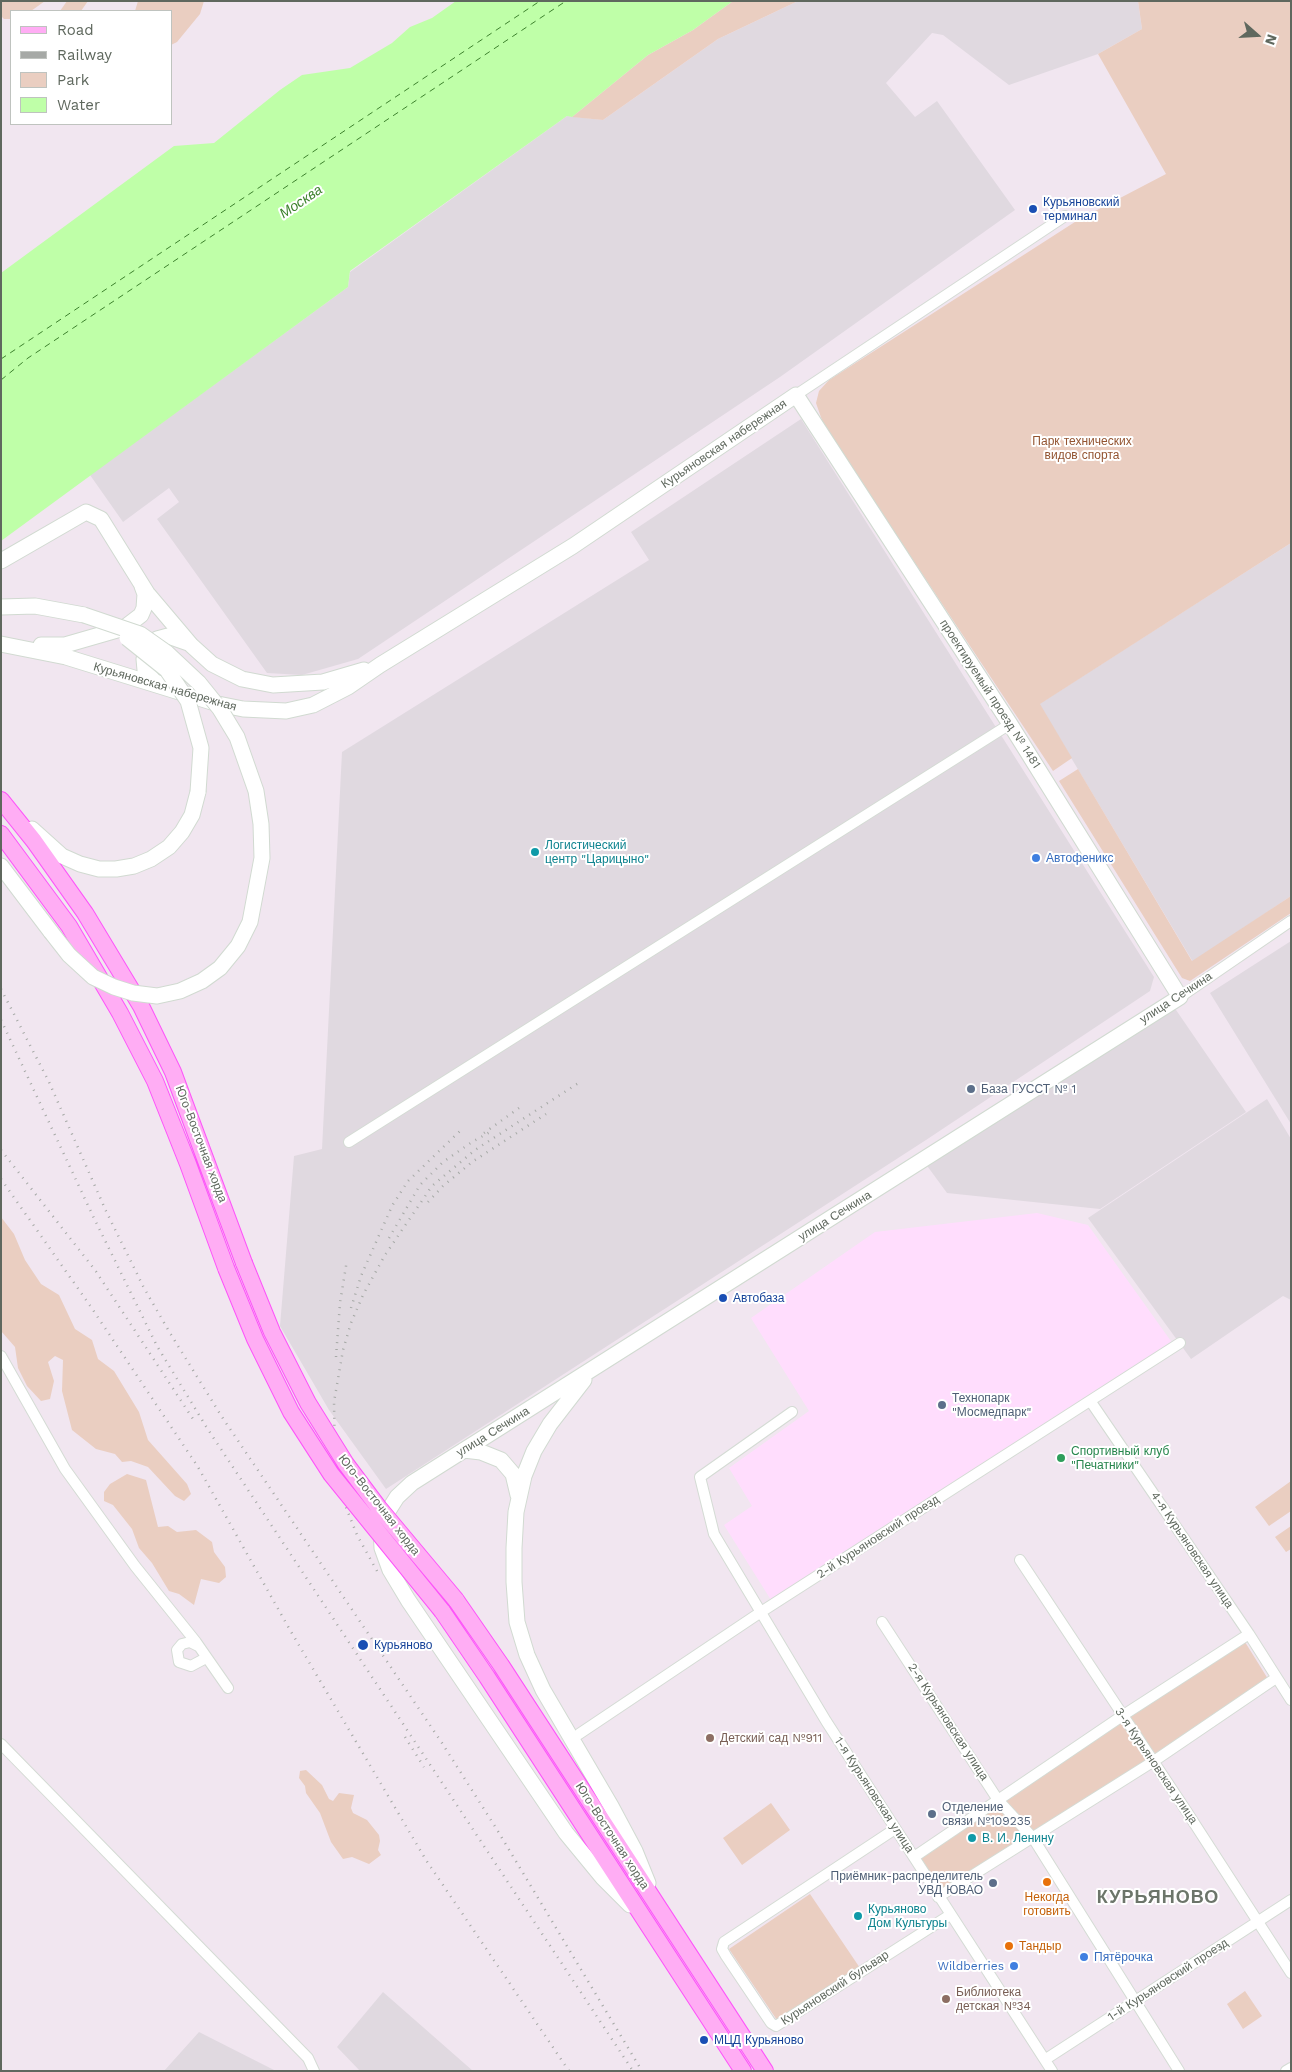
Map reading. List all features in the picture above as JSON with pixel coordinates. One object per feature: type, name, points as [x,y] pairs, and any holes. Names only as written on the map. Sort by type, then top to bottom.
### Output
[{"type":"main road","name":"Юго-Восточная хорда","points":[[1,799],[85,912],[141,1006],[173,1072],[244,1263],[281,1350],[308,1403],[346,1464],[379,1508],[456,1600],[501,1665],[765,2071]]},
{"type":"main road","name":"Юго-Восточная хорда","points":[[1,834],[68,926],[120,1013],[154,1081],[255,1339],[291,1412],[331,1474],[442,1612],[487,1677],[743,2071]]},
{"type":"street","name":"Курьяновская набережная","points":[[1,644],[66,657],[243,709],[286,711],[313,705],[348,688],[380,665],[573,546],[1065,216]]},
{"type":"street","name":"проектируемый проезд № 1481","points":[[796,395],[1010,724],[1180,997]]},
{"type":"street","name":"Курьяновская набережная","points":[[1,561],[25,550],[86,512],[101,519],[142,586],[191,645],[212,664],[242,679],[272,684],[323,682],[380,665]]},
{"type":"street","points":[[17,646],[64,645],[124,628],[140,615],[144,608],[145,594],[142,586]]},
{"type":"street","points":[[1,607],[35,606],[84,615],[140,634],[167,652],[199,683],[220,709],[237,737],[256,791],[261,824],[262,858],[250,922],[238,946],[220,968],[202,982],[180,991],[157,996],[133,993],[93,977],[69,955],[1,866]]},
{"type":"street","points":[[1,799],[46,844],[62,856],[80,864],[116,869],[134,866],[151,859],[169,847],[182,832],[192,815],[198,792],[201,748],[188,701],[167,670],[136,644],[84,615]]},
{"type":"street","points":[[170,689],[148,676],[144,665],[145,653],[152,643],[162,637],[174,637],[191,645]]},
{"type":"street","points":[[349,1142],[1010,724]]},
{"type":"street","name":"улица Сечкина","points":[[643,1917],[603,1878],[566,1833],[408,1600],[390,1570],[382,1548],[381,1529],[385,1516],[397,1498],[412,1483],[1180,997],[1291,921]]},
{"type":"street","name":"2-й Курьяновский проезд","points":[[579,1734],[761,1612],[1091,1402],[1180,1343]]},
{"type":"street","points":[[1,1356],[65,1468],[135,1566],[199,1646],[228,1688]]},
{"type":"street","points":[[518,1496],[534,1451],[567,1401],[595,1367]]},
{"type":"street","name":"4-я Курьяновская улица","points":[[1091,1402],[1249,1634],[1291,1700]]},
{"type":"street","name":"1-я Курьяновская улица","points":[[792,1412],[700,1477],[714,1534],[895,1829],[1052,2071]]},
{"type":"street","points":[[464,1450],[481,1452],[501,1460],[513,1474],[518,1496],[514,1582],[517,1622],[527,1655],[543,1690],[635,1851],[657,1906]]},
{"type":"street","name":"3-я Курьяновская улица","points":[[1020,1560],[1122,1716],[1154,1761],[1291,1973]]},
{"type":"street","points":[[177,1619],[181,1632],[177,1659],[182,1665],[191,1666],[206,1658]]},
{"type":"street","name":"2-я Курьяновская улица","points":[[882,1622],[998,1800],[1033,1838],[1179,2071]]},
{"type":"street","points":[[914,1858],[1122,1716],[1249,1634]]},
{"type":"street","points":[[178,1646],[190,1642],[199,1646]]},
{"type":"street","points":[[938,1897],[1154,1761],[1276,1678]]},
{"type":"street","points":[[1,1744],[308,2058],[314,2071]]},
{"type":"street","name":"Курьяновский бульвар","points":[[895,1829],[724,1942],[722,1949],[726,1956],[772,2023],[776,2026],[950,1915]]},
{"type":"street","name":"1-й Курьяновский проезд","points":[[1046,2059],[1291,1900]]},
{"type":"street","points":[[1286,2071],[1291,2068]]},
{"type":"shaded area","points":[[798,1],[1138,1],[1142,29],[1098,54],[1009,85],[943,35],[932,33],[886,83],[915,117],[937,101],[1015,210],[780,377],[358,659],[302,675],[267,673],[157,519],[179,502],[169,488],[123,522],[90,475],[348,287],[350,272],[567,116],[603,120],[718,39]]},
{"type":"shaded area","points":[[801,419],[1154,977],[1150,991],[926,1140],[386,1489],[329,1410],[280,1326],[294,1156],[322,1149],[342,752],[649,560],[631,532]]},
{"type":"shaded area","points":[[1291,543],[1291,896],[1193,962],[1039,704]]},
{"type":"shaded area","points":[[1291,941],[1291,1124],[1210,993]]},
{"type":"shaded area","points":[[1174,1007],[1246,1112],[1100,1209],[947,1193],[925,1163]]},
{"type":"shaded area","points":[[1267,1099],[1291,1139],[1291,1300],[1283,1296],[1191,1359],[1088,1218]]},
{"type":"shaded area","name":"Технопарк \"Мосмедпарк\"","points":[[1037,1213],[1088,1225],[1173,1344],[771,1600],[724,1525],[752,1506],[729,1468],[809,1411],[751,1318],[875,1232]]},
{"type":"shaded area","points":[[383,1992],[473,2071],[360,2071],[337,2047]]},
{"type":"shaded area","points":[[199,2032],[274,2070],[274,2071],[164,2071]]},
{"type":"green space","points":[[1,1],[45,1],[32,10],[10,10],[10,19],[4,19],[1,16]]},
{"type":"green space","points":[[67,1],[88,1],[82,10],[61,10]]},
{"type":"green space","points":[[138,1],[204,1],[200,14],[177,42],[172,44],[172,10],[135,10]]},
{"type":"green space","points":[[733,1],[798,1],[718,39],[603,120],[572,117],[648,55],[693,30]]},
{"type":"green space","name":"Парк технических видов спорта","points":[[1138,1],[1291,1],[1291,543],[1040,704],[1072,758],[1053,771],[824,426],[816,403],[819,391],[829,380],[1078,220],[1166,174],[1098,54],[1142,29]]},
{"type":"green space","points":[[1078,769],[1192,961],[1291,896],[1291,913],[1190,981],[1182,978],[1059,781]]},
{"type":"green space","points":[[1,1217],[14,1234],[25,1260],[41,1284],[59,1295],[75,1329],[92,1340],[98,1359],[114,1371],[139,1412],[148,1440],[187,1484],[191,1494],[184,1501],[175,1496],[148,1467],[131,1461],[122,1462],[115,1454],[96,1449],[72,1430],[62,1391],[63,1360],[55,1356],[48,1362],[54,1381],[50,1399],[41,1401],[27,1386],[18,1368],[15,1347],[1,1331]]},
{"type":"green space","points":[[127,1474],[146,1480],[158,1527],[168,1526],[177,1532],[196,1530],[212,1542],[214,1552],[225,1567],[226,1577],[219,1583],[201,1579],[194,1605],[179,1594],[169,1591],[152,1563],[139,1548],[132,1529],[113,1505],[104,1501],[104,1492],[110,1484]]},
{"type":"green space","points":[[1291,1481],[1291,1511],[1269,1526],[1255,1507]]},
{"type":"green space","points":[[1291,1526],[1291,1549],[1286,1552],[1275,1537]]},
{"type":"green space","points":[[1245,1642],[1268,1679],[1156,1755],[1129,1717]]},
{"type":"green space","points":[[1121,1722],[1148,1761],[1034,1832],[1005,1801]]},
{"type":"green space","points":[[306,1770],[322,1785],[329,1799],[333,1801],[339,1793],[354,1795],[351,1808],[353,1813],[367,1820],[379,1835],[378,1850],[381,1855],[369,1864],[352,1857],[343,1859],[331,1842],[320,1813],[306,1793],[305,1786],[299,1778],[300,1771]]},
{"type":"green space","points":[[771,1803],[790,1830],[742,1865],[723,1838]]},
{"type":"green space","points":[[998,1806],[1027,1837],[939,1892],[918,1860]]},
{"type":"green space","points":[[810,1894],[860,1968],[779,2023],[729,1949]]},
{"type":"green space","points":[[1245,1991],[1262,2016],[1243,2029],[1227,2004]]},
{"type":"water","name":"Москва","points":[[456,1],[733,1],[693,30],[648,55],[572,117],[567,116],[350,271],[348,287],[1,541],[1,273],[174,146],[214,143],[280,90],[302,75],[350,68],[392,43],[410,27],[432,18]]},
{"type":"ferry route","points":[[1,359],[540,1]]},
{"type":"ferry route","points":[[1,380],[28,358],[566,1]]},
{"type":"railway","points":[[1,989],[49,1082],[106,1211],[144,1288],[170,1333],[222,1417],[442,1743],[496,1828],[642,2071]]},
{"type":"railway","points":[[1,1020],[92,1214],[157,1346],[207,1428],[633,2071]]},
{"type":"railway","points":[[377,1571],[357,1535],[342,1497],[335,1463],[334,1402],[343,1350],[351,1323],[363,1295],[385,1255],[432,1186],[475,1150],[580,1082]]},
{"type":"railway","points":[[484,1133],[519,1108]]},
{"type":"railway","points":[[428,1202],[443,1186],[472,1162],[546,1114]]},
{"type":"railway","points":[[351,1308],[361,1276],[392,1206],[408,1181],[461,1130]]},
{"type":"railway","points":[[389,1238],[420,1185],[443,1162],[490,1132]]},
{"type":"railway","points":[[1,1150],[95,1270],[193,1419]]},
{"type":"railway","points":[[1,1179],[91,1307],[198,1467],[290,1630],[426,1860],[569,2071]]},
{"type":"railway","points":[[336,1357],[340,1303],[347,1260]]},
{"type":"railway","points":[[405,1737],[424,1767]]},
{"type":"place","name":"Курьяновский терминал","points":[[1033,209]]},
{"type":"place","name":"Логистический центр \"Царицыно\"","points":[[535,852]]},
{"type":"place","name":"Автофеникс","points":[[1036,858]]},
{"type":"place","name":"База ГУССТ № 1","points":[[971,1089]]},
{"type":"place","name":"Автобаза","points":[[723,1298]]},
{"type":"place","name":"Технопарк \"Мосмедпарк\"","points":[[942,1405]]},
{"type":"place","name":"Спортивный клуб \"Печатники\"","points":[[1061,1458]]},
{"type":"place","name":"Курьяново","points":[[363,1645]]},
{"type":"place","name":"Детский сад №911","points":[[710,1738]]},
{"type":"place","name":"Отделение связи №109235","points":[[932,1814]]},
{"type":"place","name":"В. И. Ленину","points":[[972,1838]]},
{"type":"place","name":"Некогда готовить","points":[[1047,1882]]},
{"type":"place","name":"Приёмник-распределитель УВД ЮВАО","points":[[993,1883]]},
{"type":"place","name":"Курьяново Дом Культуры","points":[[858,1916]]},
{"type":"place","name":"Тандыр","points":[[1009,1946]]},
{"type":"place","name":"Пятёрочка","points":[[1084,1957]]},
{"type":"place","name":"Wildberries","points":[[1014,1966]]},
{"type":"place","name":"Библиотека детская №34","points":[[946,1999]]},
{"type":"place","name":"МЦД Курьяново","points":[[704,2040]]},
{"type":"district","name":"КУРЬЯНОВО","points":[[1158,1898]]}]
